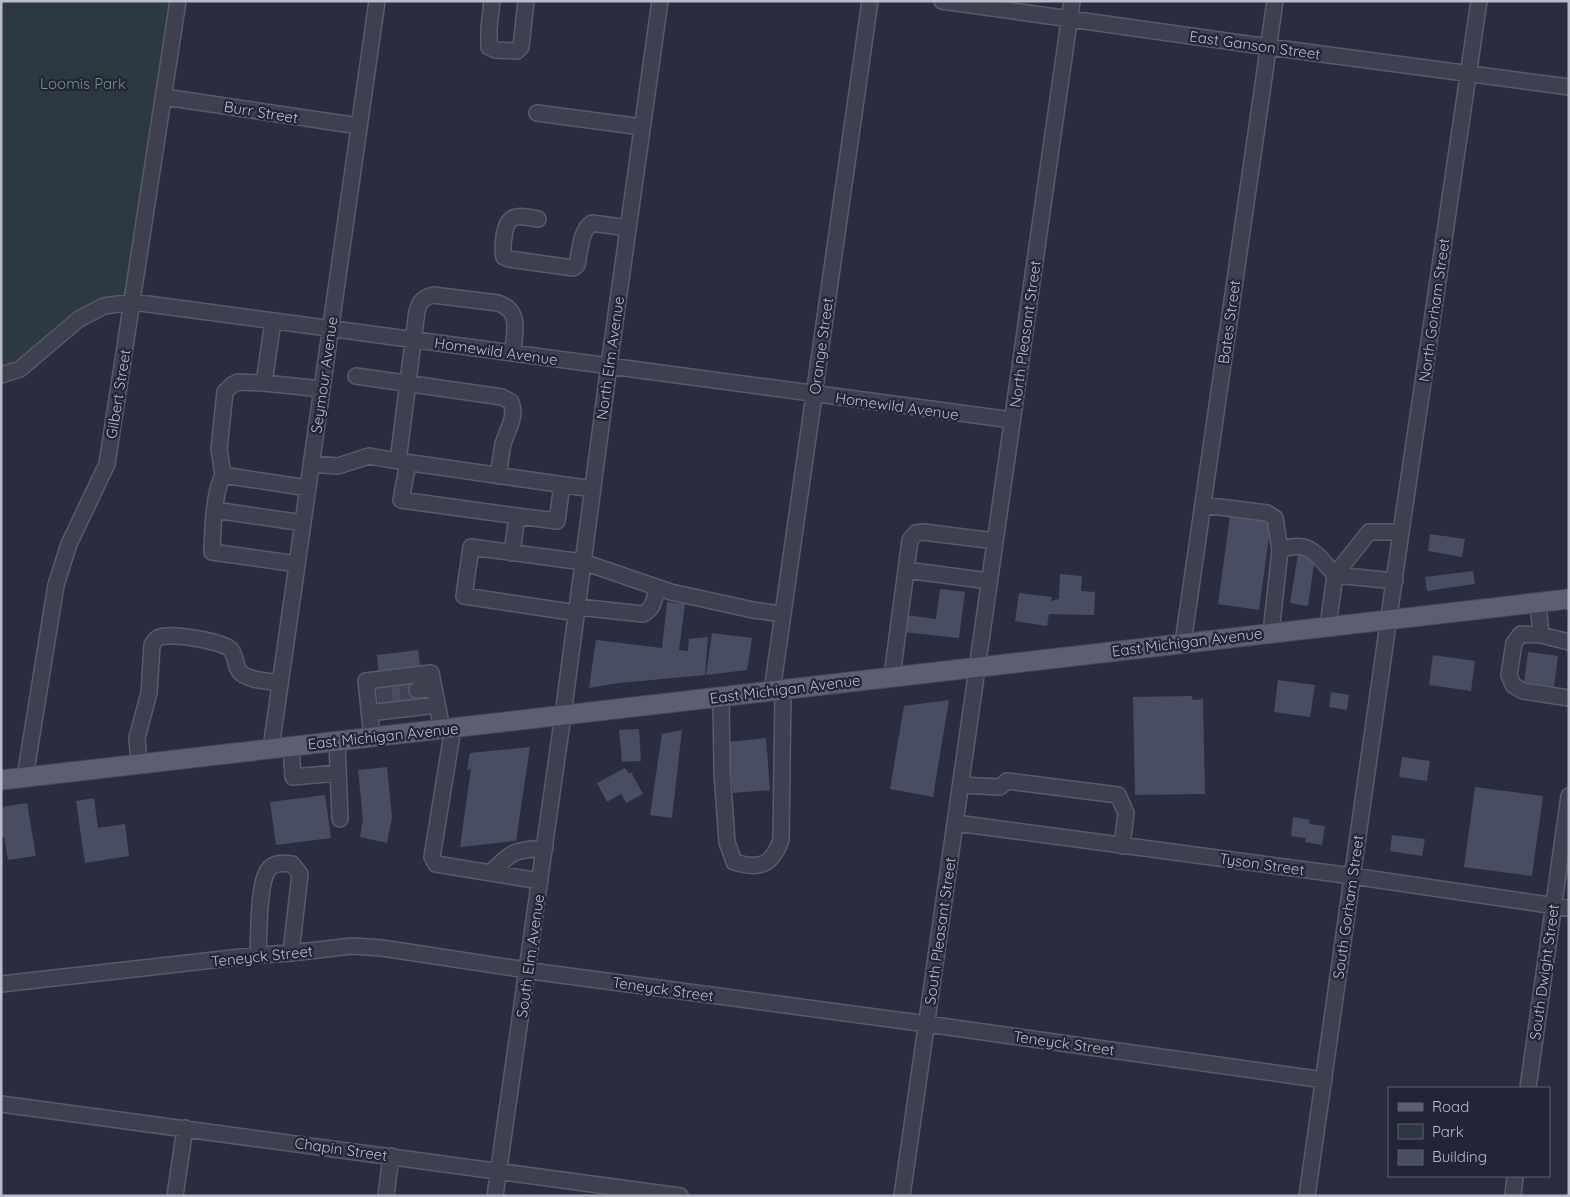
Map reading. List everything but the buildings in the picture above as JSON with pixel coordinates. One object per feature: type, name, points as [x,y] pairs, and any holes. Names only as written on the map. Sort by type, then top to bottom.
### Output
[{"type":"main road","name":"East Michigan Avenue","points":[[1,780],[1569,599]]},
{"type":"street","name":"Gilbert Street","points":[[25,777],[56,585],[69,544],[107,464],[178,1]]},
{"type":"street","name":"Seymour Avenue","points":[[271,748],[377,1]]},
{"type":"street","points":[[492,1],[488,28],[489,47],[496,50],[518,51],[521,47],[526,1]]},
{"type":"street","name":"North Elm Avenue","points":[[563,715],[609,365],[660,1]]},
{"type":"street","name":"Orange Street","points":[[721,697],[722,772],[728,842],[734,862],[747,866],[766,863],[776,854],[781,840],[777,690],[782,614],[870,1]]},
{"type":"street","name":"East Ganson Street","points":[[942,1],[1569,87]]},
{"type":"street","name":"North Pleasant Street","points":[[977,666],[1072,1]]},
{"type":"street","name":"Bates Street","points":[[1184,643],[1275,1]]},
{"type":"street","name":"North Gorham Street","points":[[1389,619],[1479,1]]},
{"type":"street","name":"Burr Street","points":[[164,98],[358,126]]},
{"type":"street","points":[[537,114],[642,127]]},
{"type":"street","points":[[538,218],[520,216],[511,218],[505,226],[502,250],[508,260],[573,268],[578,265],[583,237],[588,226],[592,223],[628,228]]},
{"type":"street","points":[[513,353],[514,316],[511,310],[498,303],[433,295],[424,298],[419,303],[408,384],[401,500],[557,521],[562,485]]},
{"type":"street","name":"Homewild Avenue","points":[[1,375],[20,369],[79,319],[104,306],[132,302],[609,365],[814,395],[1012,420]]},
{"type":"street","points":[[264,383],[273,321]]},
{"type":"street","points":[[356,376],[502,397],[511,402],[514,409],[503,444],[498,476]]},
{"type":"street","points":[[297,564],[212,552],[215,510],[219,483],[223,475],[219,449],[225,392],[238,382],[322,390]]},
{"type":"street","points":[[311,464],[338,466],[369,456],[593,489]]},
{"type":"street","points":[[223,475],[308,488]]},
{"type":"street","points":[[1203,504],[1266,513],[1274,518],[1280,550],[1271,633]]},
{"type":"street","points":[[215,510],[303,523]]},
{"type":"street","points":[[512,553],[517,516]]},
{"type":"street","points":[[892,676],[910,540],[916,533],[923,532],[995,541]]},
{"type":"street","points":[[1328,626],[1335,575],[1369,532],[1401,532]]},
{"type":"street","points":[[1280,550],[1292,546],[1312,549],[1335,575],[1395,581]]},
{"type":"street","points":[[657,588],[650,611],[643,614],[577,610],[464,596],[471,548],[583,562],[671,592],[753,610],[782,614]]},
{"type":"street","points":[[906,570],[989,581]]},
{"type":"street","points":[[1538,602],[1541,635]]},
{"type":"street","name":"South Gorham Street","points":[[1307,1196],[1389,619]]},
{"type":"street","points":[[1569,642],[1541,635],[1521,634],[1514,643],[1509,675],[1513,685],[1523,691],[1569,698]]},
{"type":"street","points":[[139,764],[136,738],[148,693],[152,645],[159,637],[176,637],[224,644],[231,649],[235,657],[236,666],[241,674],[251,678],[280,683]]},
{"type":"street","name":"South Pleasant Street","points":[[902,1196],[977,666]]},
{"type":"street","points":[[372,737],[370,713],[373,696],[366,680],[431,673],[438,705],[448,728],[432,857],[436,864],[540,881]]},
{"type":"street","points":[[417,690],[434,688]]},
{"type":"street","points":[[370,713],[438,705]]},
{"type":"street","name":"South Elm Avenue","points":[[495,1196],[563,715]]},
{"type":"street","points":[[336,741],[340,819]]},
{"type":"street","points":[[291,746],[294,777],[338,773]]},
{"type":"street","points":[[961,785],[1000,787],[1007,781],[1118,795],[1126,813],[1122,846]]},
{"type":"street","name":"South Dwight Street","points":[[1528,1087],[1569,796]]},
{"type":"street","name":"Tyson Street","points":[[956,823],[1352,876],[1569,908]]},
{"type":"street","points":[[490,873],[510,854],[520,850],[545,848]]},
{"type":"street","points":[[258,955],[263,881],[268,869],[278,863],[292,864],[300,874],[291,953]]},
{"type":"street","name":"Teneyck Street","points":[[1,984],[352,946],[382,948],[528,970],[1324,1080]]},
{"type":"street","name":"Chapin Street","points":[[1,1104],[680,1196]]},
{"type":"street","points":[[176,1196],[185,1128]]},
{"type":"street","points":[[386,1196],[392,1156]]},
{"type":"street","points":[[1513,1196],[1515,1177]]},
{"type":"green space","name":"Loomis Park","points":[[1,1],[177,1],[133,302],[79,319],[1,371]]},
{"type":"tunnel","points":[[377,695],[417,690]]}]
